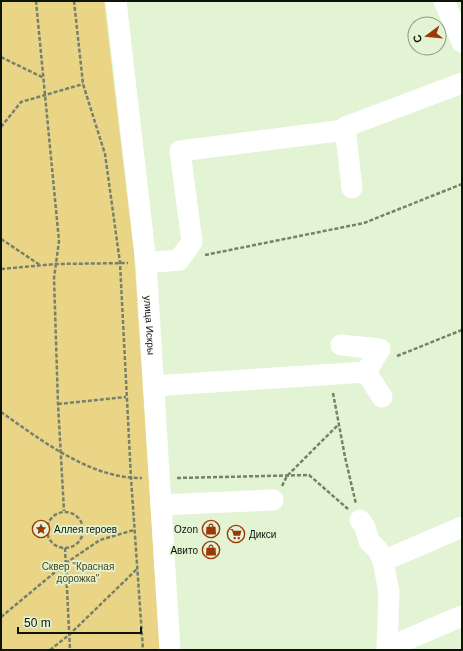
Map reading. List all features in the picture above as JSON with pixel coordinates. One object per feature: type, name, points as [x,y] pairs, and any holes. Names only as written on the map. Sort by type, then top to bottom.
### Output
[{"type":"street","name":"улица Искры","points":[[116,1],[146,263],[170,650]]},
{"type":"street","points":[[444,1],[462,42]]},
{"type":"street","points":[[352,188],[345,127],[462,83]]},
{"type":"street","points":[[146,263],[179,260],[192,242],[180,151],[345,130]]},
{"type":"street","points":[[341,345],[380,349],[366,372]]},
{"type":"street","points":[[153,386],[366,372]]},
{"type":"street","points":[[366,372],[382,398]]},
{"type":"street","points":[[160,505],[273,500]]},
{"type":"street","points":[[360,520],[365,527],[369,541],[378,550],[383,561],[390,592],[387,649],[462,616]]},
{"type":"street","points":[[383,561],[462,527]]},
{"type":"path","points":[[36,1],[59,241],[54,278],[58,404],[64,511]]},
{"type":"path","points":[[74,1],[83,84],[105,154],[120,263],[126,397],[143,650]]},
{"type":"path","points":[[1,58],[44,78]]},
{"type":"path","points":[[1,127],[21,102],[83,84]]},
{"type":"path","points":[[179,260],[364,223],[462,184]]},
{"type":"path","points":[[1,238],[40,265]]},
{"type":"path","points":[[1,269],[56,264],[146,263]]},
{"type":"path","points":[[392,358],[462,330]]},
{"type":"path","points":[[330,375],[345,457],[360,520]]},
{"type":"path","points":[[58,404],[126,397]]},
{"type":"path","points":[[1,412],[61,451],[104,472],[131,478],[159,478]]},
{"type":"path","points":[[273,500],[287,476],[339,424]]},
{"type":"path","points":[[64,511],[71,512],[78,516],[84,529],[78,542],[73,546],[66,548],[58,547],[52,543],[46,530],[47,523],[51,517],[57,512],[64,511]]},
{"type":"path","points":[[1,617],[66,563],[100,540],[134,530]]},
{"type":"path","points":[[66,548],[70,650]]},
{"type":"path","points":[[50,650],[70,635],[137,569]]},
{"type":"green space","name":"Сквер \"Красная дорожка\"","points":[[1,1],[104,1],[134,253],[160,650],[1,650]]},
{"type":"place","name":"Аллея героев","points":[[41,529]]},
{"type":"place","name":"Ozon","points":[[211,529]]},
{"type":"place","name":"Дикси","points":[[236,534]]},
{"type":"place","name":"Авито","points":[[211,550]]}]
